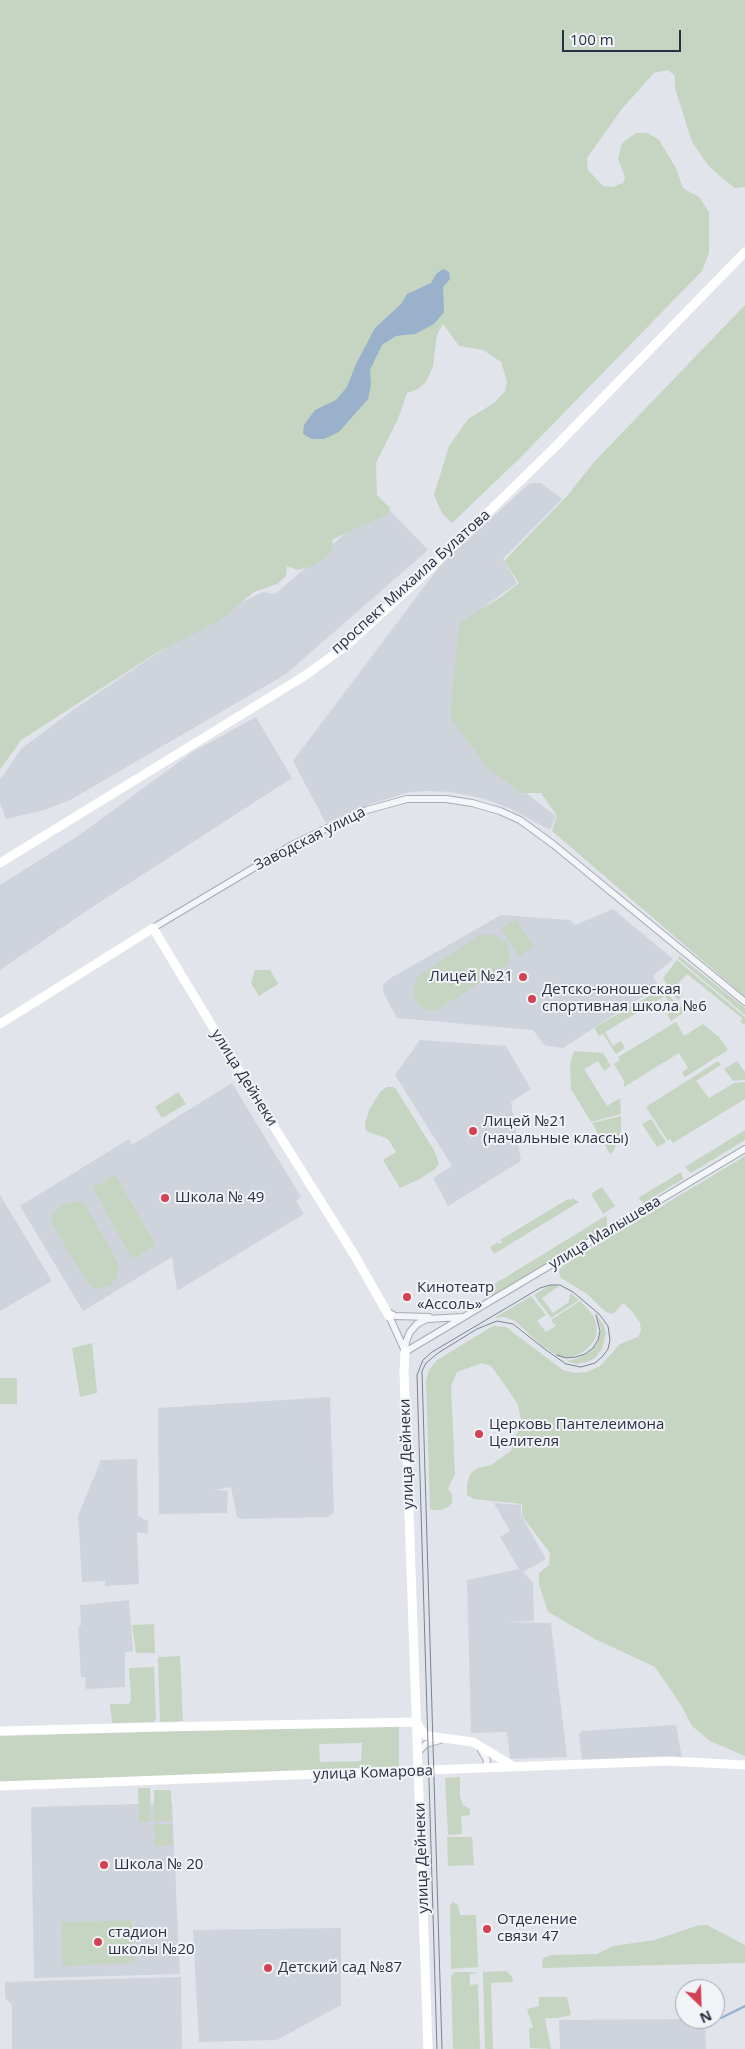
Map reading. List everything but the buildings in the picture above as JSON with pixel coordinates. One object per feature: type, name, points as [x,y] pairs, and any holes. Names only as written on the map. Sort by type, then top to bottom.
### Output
[{"type":"street","name":"проспект Михаила Булатова","points":[[0,863],[306,675],[348,644],[430,569],[554,448],[745,252]]},
{"type":"street","name":"Заводская улица","points":[[0,1024],[153,928],[292,845],[375,807],[407,799],[446,799],[472,803],[500,811],[520,820],[584,869],[745,1002]]},
{"type":"street","name":"улица Дейнеки","points":[[153,928],[241,1074],[361,1266],[387,1313],[405,1352],[404,1372],[428,2049]]},
{"type":"street","name":"улица Малышева","points":[[405,1352],[745,1149]]},
{"type":"street","points":[[387,1313],[395,1316],[438,1318]]},
{"type":"street","name":"улица Малышева","points":[[405,1352],[410,1332],[417,1324],[427,1319],[464,1317]]},
{"type":"street","points":[[0,1732],[168,1726],[417,1722],[424,1734],[428,1736],[475,1743],[513,1767]]},
{"type":"street","points":[[418,1752],[429,1742],[451,1739]]},
{"type":"street","points":[[468,1741],[486,1755],[487,1763],[482,1769]]},
{"type":"street","name":"улица Комарова","points":[[0,1786],[678,1761],[745,1765]]},
{"type":"shaded area","points":[[530,483],[541,483],[562,499],[503,559],[517,583],[461,624],[497,771],[556,816],[550,830],[509,808],[482,798],[451,792],[427,791],[410,792],[370,804],[326,823],[293,761],[442,563]]},
{"type":"shaded area","points":[[382,502],[428,550],[286,674],[70,800],[44,810],[6,819],[0,803],[0,780],[21,749],[73,710],[153,656],[236,605],[263,592],[275,594]]},
{"type":"shaded area","points":[[256,717],[292,778],[91,908],[0,970],[0,885],[78,836],[194,751]]},
{"type":"shaded area","name":"Лицей №21","points":[[613,909],[673,959],[653,976],[659,986],[563,1048],[544,1045],[533,1030],[397,1018],[383,992],[383,985],[389,979],[501,915],[570,920],[575,925]]},
{"type":"shaded area","name":"Лицей №21 (начальные классы)","points":[[420,1040],[506,1046],[531,1089],[511,1102],[521,1161],[448,1206],[433,1178],[452,1166],[395,1075]]},
{"type":"shaded area","name":"Школа № 49","points":[[232,1083],[301,1197],[296,1201],[304,1214],[177,1291],[172,1257],[83,1311],[20,1206],[129,1139],[132,1145]]},
{"type":"shaded area","points":[[0,1195],[52,1281],[0,1311]]},
{"type":"shaded area","points":[[330,1397],[334,1512],[328,1517],[242,1519],[237,1517],[231,1487],[215,1490],[228,1491],[227,1513],[159,1514],[158,1408]]},
{"type":"shaded area","points":[[137,1459],[138,1516],[148,1521],[148,1534],[137,1532],[139,1584],[105,1586],[105,1581],[82,1582],[78,1516],[101,1460]]},
{"type":"shaded area","points":[[494,1503],[521,1505],[521,1515],[546,1559],[523,1572],[533,1583],[534,1621],[503,1622],[551,1623],[567,1757],[510,1759],[507,1732],[471,1733],[467,1580],[519,1569],[500,1537],[510,1531]]},
{"type":"shaded area","points":[[129,1600],[133,1651],[125,1652],[125,1687],[86,1689],[85,1677],[81,1677],[78,1628],[81,1625],[80,1605]]},
{"type":"shaded area","points":[[676,1725],[682,1758],[582,1761],[579,1734],[582,1731]]},
{"type":"shaded area","name":"Школа № 20","points":[[172,1803],[180,1974],[34,1978],[31,1807]]},
{"type":"shaded area","name":"Детский сад №87","points":[[341,1928],[341,2005],[277,2040],[199,2042],[193,1930]]},
{"type":"shaded area","points":[[181,1977],[182,2049],[12,2049],[12,2005],[5,1998],[5,1982]]},
{"type":"shaded area","points":[[675,2019],[675,2029],[705,2029],[706,2049],[560,2049],[559,2020]]},
{"type":"green space","points":[[0,0],[745,0],[745,187],[735,188],[708,165],[692,142],[675,88],[675,76],[668,70],[654,73],[621,110],[587,158],[588,170],[603,186],[613,187],[623,183],[625,177],[618,159],[622,143],[636,133],[648,133],[659,140],[676,168],[683,188],[699,197],[709,212],[709,253],[702,271],[520,458],[452,523],[442,513],[434,495],[449,446],[468,419],[494,403],[505,391],[507,381],[501,362],[483,350],[459,346],[443,324],[437,335],[433,366],[426,382],[418,389],[407,393],[398,419],[376,463],[377,495],[390,508],[387,515],[332,540],[334,547],[327,556],[312,566],[298,570],[287,566],[286,576],[277,584],[254,592],[219,621],[158,652],[21,740],[0,770]]},
{"type":"green space","points":[[745,305],[745,997],[552,831],[557,816],[541,793],[521,793],[488,768],[451,719],[451,703],[459,626],[462,621],[501,597],[519,583],[504,561],[567,496],[594,462]]},
{"type":"green space","points":[[516,919],[534,947],[519,956],[501,928]]},
{"type":"green space","points":[[493,934],[505,942],[509,948],[509,960],[506,966],[440,1008],[431,1011],[418,1005],[413,990],[418,976],[481,935]]},
{"type":"green space","points":[[679,956],[745,1008],[745,1015],[678,959]]},
{"type":"green space","points":[[677,960],[745,1017],[745,1024],[740,1021],[742,1018],[687,974],[675,987],[683,994],[678,1000],[672,995],[663,978]]},
{"type":"green space","points":[[255,970],[270,970],[278,984],[259,996],[251,983]]},
{"type":"green space","points":[[661,989],[686,1011],[671,1021],[667,1014],[674,1010],[665,996],[605,1032],[613,1046],[621,1041],[625,1048],[616,1054],[603,1034],[599,1036],[594,1028]]},
{"type":"green space","points":[[676,1022],[684,1036],[703,1024],[719,1037],[728,1050],[685,1077],[682,1072],[688,1068],[679,1053],[624,1087],[624,1081],[614,1064],[620,1060],[618,1057]]},
{"type":"green space","points":[[574,1051],[603,1053],[611,1066],[604,1071],[598,1061],[584,1069],[607,1106],[620,1098],[621,1114],[591,1122],[571,1089],[570,1065]]},
{"type":"green space","points":[[718,1061],[721,1065],[696,1081],[709,1098],[734,1083],[745,1082],[745,1099],[673,1143],[670,1139],[668,1141],[646,1107]]},
{"type":"green space","points":[[737,1061],[745,1072],[745,1080],[733,1081],[724,1069]]},
{"type":"green space","points":[[387,1087],[396,1089],[435,1152],[439,1164],[420,1179],[400,1188],[383,1160],[396,1152],[388,1139],[366,1131],[365,1124],[369,1110],[381,1091]]},
{"type":"green space","points":[[178,1092],[186,1104],[162,1118],[155,1107]]},
{"type":"green space","points":[[621,1116],[621,1132],[613,1152],[610,1154],[592,1123]]},
{"type":"green space","points":[[651,1119],[666,1142],[657,1147],[642,1124]]},
{"type":"green space","points":[[745,1130],[745,1140],[691,1173],[685,1167]]},
{"type":"green space","points":[[745,1156],[745,1756],[710,1741],[692,1726],[681,1705],[655,1667],[595,1639],[548,1612],[539,1584],[539,1573],[549,1565],[550,1553],[522,1516],[522,1504],[474,1499],[467,1495],[470,1474],[478,1468],[491,1465],[511,1451],[515,1436],[522,1425],[518,1405],[491,1366],[482,1363],[457,1372],[451,1386],[455,1474],[448,1488],[452,1495],[452,1503],[441,1510],[432,1510],[430,1508],[426,1381],[429,1370],[437,1360],[493,1326],[506,1327],[563,1370],[575,1373],[587,1372],[600,1366],[620,1344],[638,1337],[641,1331],[640,1323],[631,1310],[623,1303],[613,1314],[606,1312],[588,1295],[560,1277],[559,1271],[562,1266]]},
{"type":"green space","points":[[681,1172],[683,1179],[644,1203],[638,1198]]},
{"type":"green space","points":[[115,1175],[156,1245],[132,1259],[93,1188]]},
{"type":"green space","points":[[602,1187],[615,1206],[603,1214],[591,1194]]},
{"type":"green space","points":[[573,1198],[579,1202],[494,1254],[490,1247],[498,1242],[502,1243],[500,1240],[568,1199]]},
{"type":"green space","points":[[78,1201],[86,1206],[118,1263],[118,1275],[112,1284],[100,1289],[93,1288],[87,1282],[51,1222],[53,1213],[61,1205]]},
{"type":"green space","points":[[607,1215],[607,1227],[493,1296],[488,1288]]},
{"type":"green space","points":[[550,1285],[559,1286],[542,1298],[553,1313],[569,1302],[570,1293],[579,1300],[551,1318],[534,1295]]},
{"type":"green space","points":[[531,1296],[546,1315],[537,1321],[546,1332],[556,1326],[551,1320],[580,1301],[593,1315],[596,1323],[597,1333],[594,1341],[586,1350],[577,1355],[568,1358],[559,1357],[541,1345],[515,1321],[504,1317],[494,1318]]},
{"type":"green space","points":[[595,1313],[604,1325],[606,1334],[602,1349],[595,1358],[576,1364],[558,1359],[568,1361],[578,1358],[589,1352],[597,1344],[601,1329]]},
{"type":"green space","points":[[92,1343],[97,1393],[80,1397],[72,1348]]},
{"type":"green space","points":[[0,1378],[17,1378],[17,1404],[0,1404]]},
{"type":"green space","points":[[154,1624],[155,1653],[136,1653],[132,1625]]},
{"type":"green space","points":[[180,1656],[183,1721],[160,1722],[158,1657]]},
{"type":"green space","points":[[154,1667],[156,1719],[154,1722],[112,1723],[110,1704],[129,1704],[131,1700],[129,1668]]},
{"type":"green space","points":[[399,1725],[399,1770],[0,1784],[0,1736]],"holes":[[[362,1743],[361,1761],[320,1762],[319,1744]]]},
{"type":"green space","points":[[460,1777],[460,1797],[463,1805],[470,1809],[470,1815],[461,1816],[462,1834],[448,1835],[445,1778]]},
{"type":"green space","points":[[138,1788],[150,1788],[151,1821],[139,1822]]},
{"type":"green space","points":[[154,1790],[171,1790],[172,1821],[154,1821]]},
{"type":"green space","points":[[154,1824],[172,1824],[173,1845],[155,1846]]},
{"type":"green space","points":[[447,1837],[472,1837],[474,1865],[448,1866]]},
{"type":"green space","points":[[453,1902],[458,1905],[460,1915],[476,1915],[478,1967],[451,1969],[450,1905]]},
{"type":"green space","name":"стадион школы №20","points":[[131,1920],[135,1963],[63,1966],[61,1922]]},
{"type":"green space","points":[[699,1925],[707,1925],[745,1945],[745,1963],[542,1968],[543,1958],[552,1955],[597,1954],[613,1946],[655,1940]]},
{"type":"green space","points":[[506,1971],[512,1976],[513,1982],[491,1983],[493,2049],[485,2049],[483,1972]]},
{"type":"green space","points":[[455,1972],[476,1972],[470,1974],[470,1985],[478,1984],[480,2049],[453,2049],[451,1976]]},
{"type":"green space","points":[[539,1997],[567,1997],[571,2015],[545,2018],[551,2049],[530,2048],[529,2028],[533,2028],[527,2009],[539,2006]]},
{"type":"water","points":[[443,269],[449,272],[450,279],[443,287],[444,312],[434,324],[415,334],[396,336],[382,345],[370,370],[371,384],[368,399],[339,432],[324,439],[312,439],[303,434],[304,425],[315,410],[336,400],[347,387],[356,364],[375,328],[401,304],[407,294],[431,283],[436,274]]},
{"type":"waterway","points":[[725,2016],[745,2006]]},
{"type":"tram line","points":[[437,2049],[417,1375],[423,1360],[432,1352],[540,1288],[560,1285],[573,1292],[599,1314],[608,1326],[610,1340],[608,1349],[595,1363],[581,1367],[566,1364],[513,1324],[497,1321],[477,1329],[438,1353],[426,1363],[422,1371],[442,2049]]},
{"type":"tram line","points":[[557,1355],[566,1358],[576,1357],[585,1354],[593,1348],[598,1340],[600,1331],[596,1315]]},
{"type":"place","name":"Лицей №21","points":[[523,977]]},
{"type":"place","name":"Детско-юношеская спортивная школа №6","points":[[532,999]]},
{"type":"place","name":"Лицей №21 (начальные классы)","points":[[473,1131]]},
{"type":"place","name":"Школа № 49","points":[[165,1198]]},
{"type":"place","name":"Кинотеатр «Ассоль»","points":[[407,1297]]},
{"type":"place","name":"Церковь Пантелеимона Целителя","points":[[479,1434]]},
{"type":"place","name":"Школа № 20","points":[[104,1865]]},
{"type":"place","name":"Отделение связи 47","points":[[487,1929]]},
{"type":"place","name":"стадион школы №20","points":[[98,1942]]},
{"type":"place","name":"Детский сад №87","points":[[268,1968]]}]
